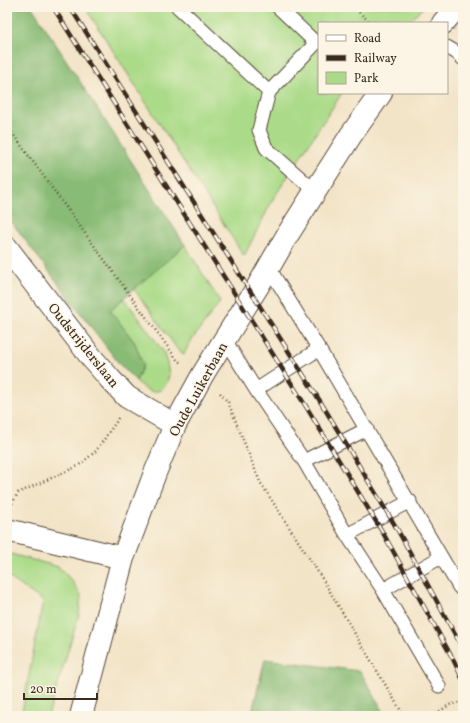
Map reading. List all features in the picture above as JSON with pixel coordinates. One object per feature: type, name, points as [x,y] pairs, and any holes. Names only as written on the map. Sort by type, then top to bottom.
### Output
[{"type":"street","points":[[444,22],[458,7]]},
{"type":"street","name":"Oude Luikerbaan","points":[[81,716],[123,558],[175,425],[203,374],[269,268],[288,234],[351,135],[380,94]]},
{"type":"street","name":"Oudstrijderslaan","points":[[7,248],[91,357],[127,397],[175,425]]},
{"type":"street","points":[[7,530],[123,558]]},
{"type":"lane","points":[[178,7],[269,92]]},
{"type":"lane","points":[[278,7],[316,43],[269,92],[259,130],[266,148],[315,191]]},
{"type":"lane","points":[[448,48],[463,59]]},
{"type":"lane","points":[[269,268],[410,501],[459,587],[463,591]]},
{"type":"lane","points":[[225,340],[256,390],[304,461],[347,535],[383,590],[439,686]]},
{"type":"lane","points":[[256,390],[319,349]]},
{"type":"lane","points":[[304,461],[367,429]]},
{"type":"lane","points":[[347,535],[410,501]]},
{"type":"lane","points":[[383,590],[441,556]]},
{"type":"path","points":[[353,7],[370,22]]},
{"type":"path","points":[[7,126],[178,361],[203,374],[228,402],[260,482],[320,575],[404,716]]},
{"type":"path","points":[[7,512],[18,493],[78,466],[96,451],[116,422],[127,397]]},
{"type":"path","points":[[433,716],[450,704],[463,701]]},
{"type":"green space","points":[[7,7],[32,7],[185,245],[110,310],[135,343],[143,365],[136,381],[121,366],[7,216]]},
{"type":"green space","points":[[85,7],[424,7],[408,22],[318,22],[318,94],[341,94],[273,199],[244,256]]},
{"type":"green space","points":[[185,245],[220,302],[189,344],[184,354],[178,350],[134,289]]},
{"type":"green space","points":[[124,298],[163,351],[169,375],[167,383],[161,390],[153,392],[145,389],[136,381],[143,365],[135,343],[110,310]]},
{"type":"green space","points":[[7,553],[59,567],[72,581],[81,595],[79,615],[48,716],[21,716],[43,601],[7,576]]},
{"type":"green space","points":[[265,659],[360,671],[386,716],[251,716]]},
{"type":"railway","points":[[53,7],[307,408],[383,533],[453,659],[463,680]]},
{"type":"railway","points":[[70,7],[320,401],[396,527],[463,649]]}]
